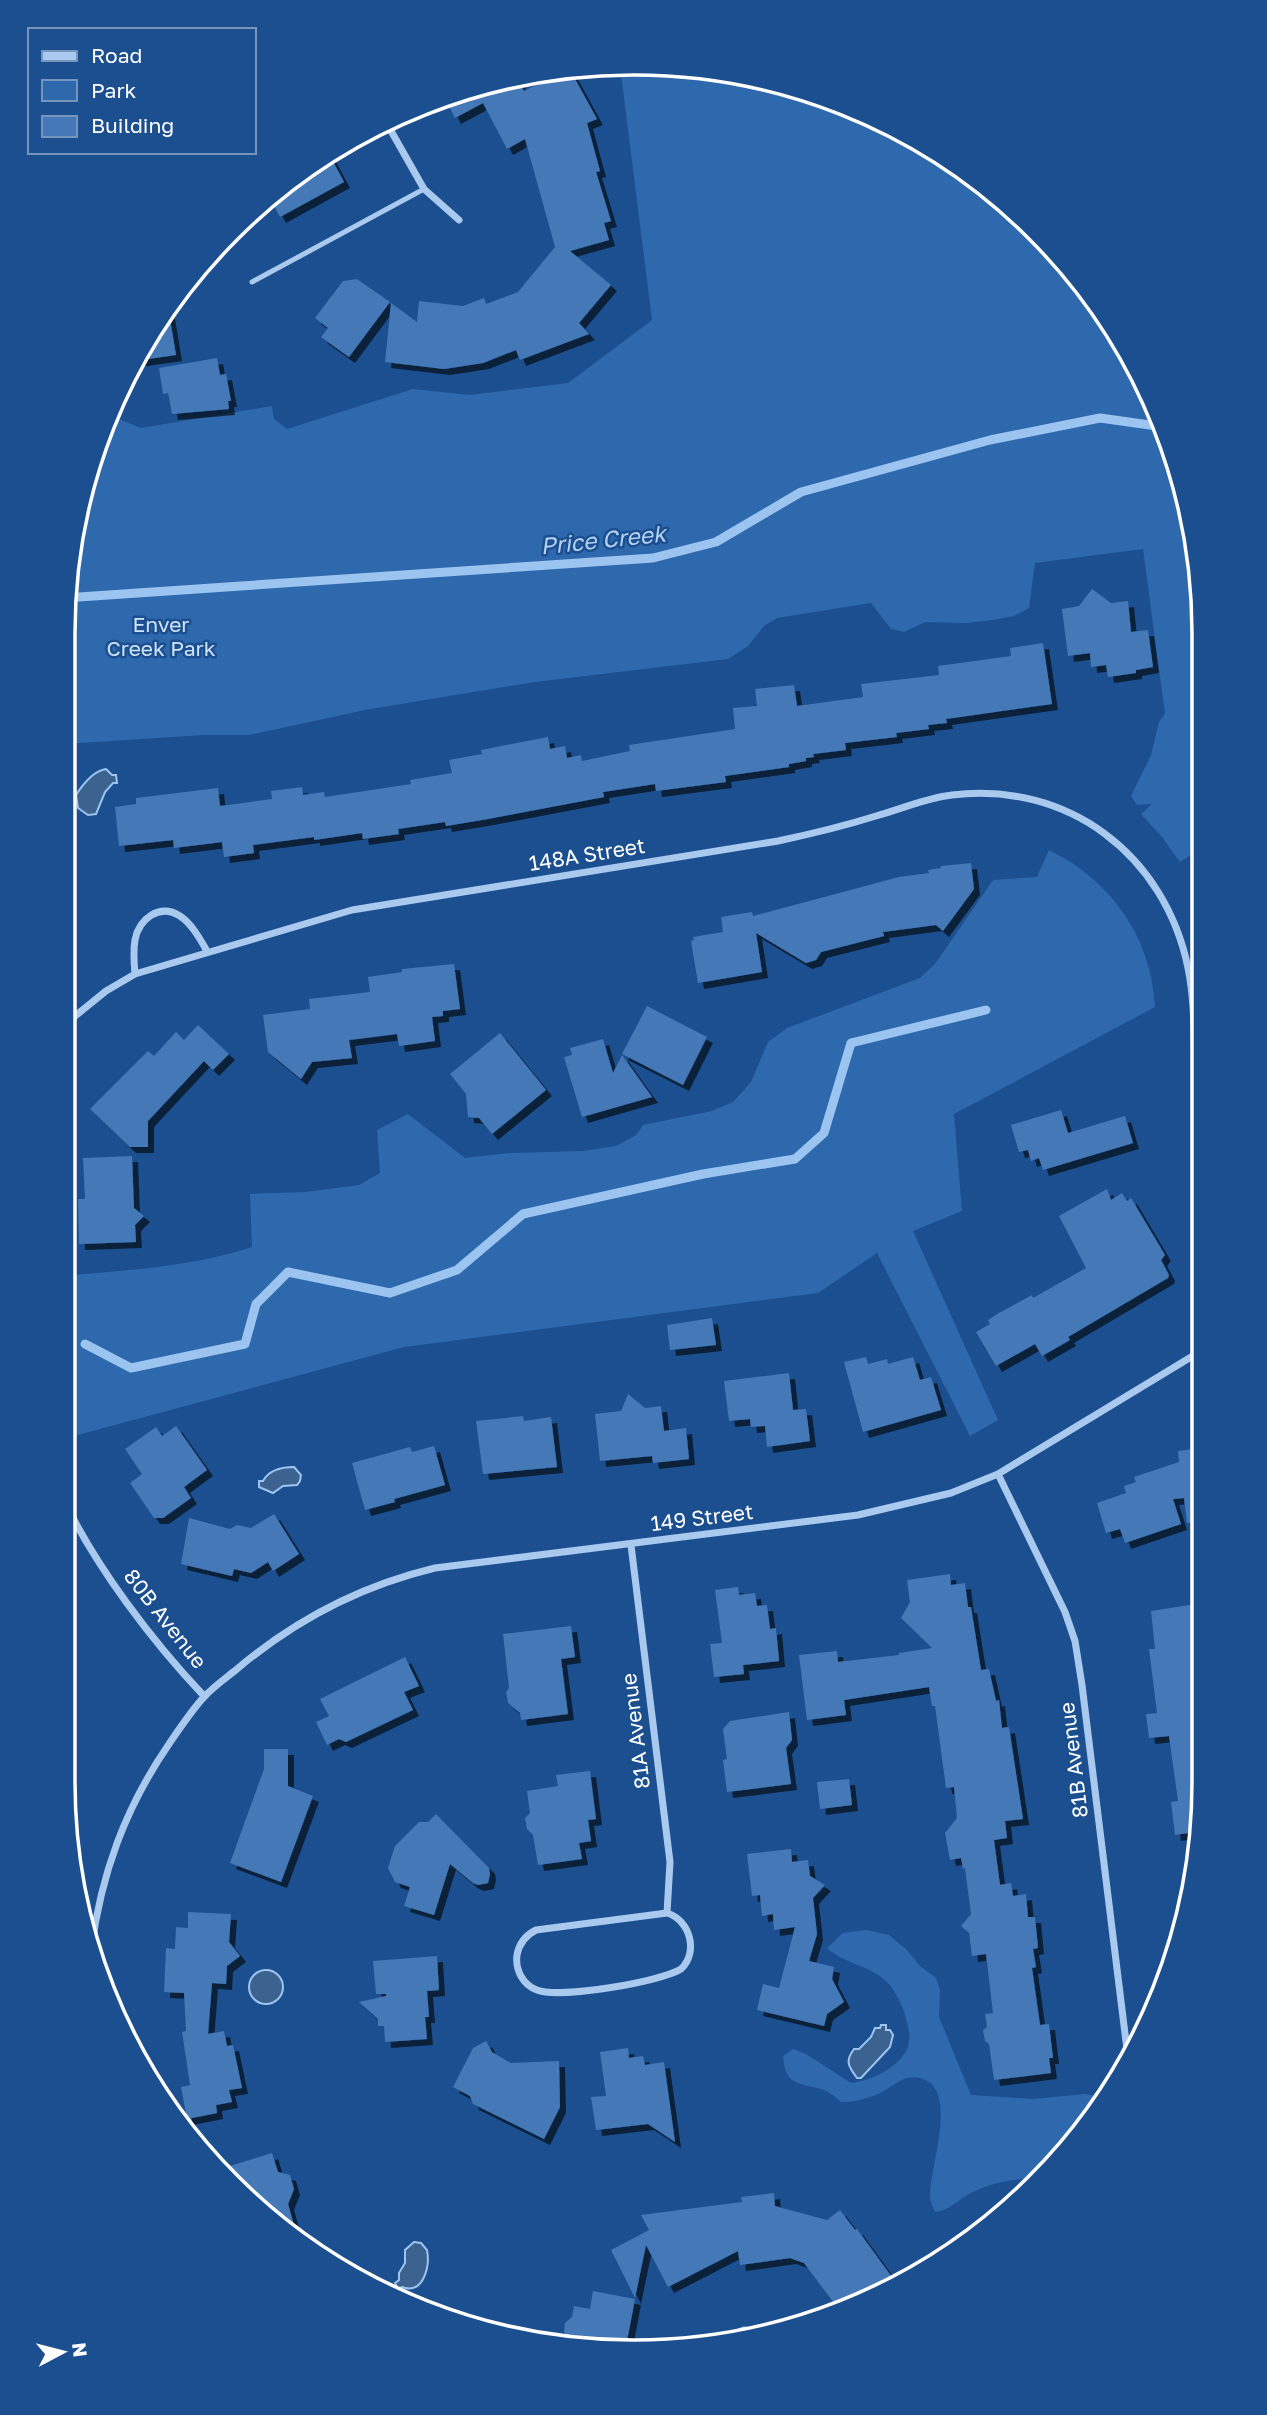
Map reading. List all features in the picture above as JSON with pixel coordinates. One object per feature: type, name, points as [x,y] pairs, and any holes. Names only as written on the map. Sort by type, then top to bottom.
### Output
[{"type":"street","points":[[391,131],[424,189],[459,220]]},
{"type":"street","name":"148A Street","points":[[75,1016],[106,991],[135,974],[352,911],[800,836],[951,795],[989,794],[1041,802],[1079,818],[1124,849],[1144,869],[1170,913],[1184,952],[1192,994]]},
{"type":"street","points":[[135,974],[136,935],[146,918],[153,914],[169,912],[182,917],[207,951]]},
{"type":"street","name":"149 Street","points":[[204,1696],[289,1629],[368,1588],[435,1568],[858,1515],[951,1493],[998,1474],[1192,1356]]},
{"type":"street","name":"81B Avenue","points":[[998,1474],[1061,1603],[1074,1641],[1082,1685],[1126,2043]]},
{"type":"street","name":"80B Avenue","points":[[75,1521],[117,1587],[161,1646],[204,1696],[157,1761],[129,1811],[105,1875],[94,1927]]},
{"type":"street","name":"81A Avenue","points":[[631,1545],[670,1863],[667,1913]]},
{"type":"street","points":[[667,1913],[679,1918],[683,1923],[691,1947],[686,1965],[671,1975],[646,1982],[552,1994],[533,1988],[521,1977],[517,1965],[518,1952],[526,1937],[536,1930],[667,1913]]},
{"type":"lane","points":[[251,282],[424,189]]},
{"type":"green space","name":"Enver Creek Park","points":[[621,75],[670,76],[742,86],[778,94],[847,118],[913,150],[944,169],[1002,214],[1028,239],[1076,294],[1117,354],[1149,420],[1173,489],[1191,597],[1192,854],[1180,862],[1141,814],[1152,804],[1137,805],[1131,796],[1151,755],[1159,722],[1165,714],[1143,549],[1035,563],[1029,608],[1014,616],[993,620],[966,623],[925,622],[904,632],[891,629],[871,603],[777,618],[764,626],[748,646],[728,659],[535,682],[365,710],[249,735],[204,735],[75,743],[76,597],[80,561],[94,489],[119,419],[141,428],[272,406],[274,419],[287,429],[413,389],[470,395],[568,383],[652,320]]},
{"type":"green space","points":[[1049,850],[1091,877],[1109,895],[1124,914],[1146,958],[1155,1007],[954,1114],[962,1211],[913,1231],[998,1420],[970,1436],[877,1253],[818,1293],[404,1347],[75,1436],[75,1275],[182,1263],[252,1247],[250,1194],[305,1192],[359,1185],[380,1173],[377,1130],[408,1114],[465,1158],[511,1153],[583,1151],[616,1146],[636,1135],[643,1125],[712,1111],[733,1102],[751,1082],[768,1042],[787,1028],[920,978],[935,964],[993,880],[1037,877]]},
{"type":"green space","points":[[866,1930],[889,1935],[936,1978],[940,1990],[939,2017],[971,2095],[1032,2099],[1085,2094],[1095,2096],[1053,2150],[1025,2179],[991,2185],[935,2212],[930,2197],[941,2114],[934,2086],[923,2079],[910,2077],[878,2094],[856,2101],[841,2102],[827,2091],[802,2085],[789,2076],[783,2056],[793,2049],[806,2054],[851,2083],[868,2079],[895,2065],[906,2050],[909,2039],[908,2025],[900,2002],[890,1985],[880,1976],[841,1958],[827,1948],[843,1933]]},
{"type":"shaded area","points":[[106,769],[116,775],[117,783],[113,783],[105,792],[96,814],[88,815],[78,808],[76,795],[93,775]]},
{"type":"shaded area","points":[[294,1467],[301,1475],[297,1485],[283,1486],[273,1493],[259,1487],[259,1481],[263,1481],[272,1472]]},
{"type":"shaded area","points":[[266,1970],[278,1975],[283,1987],[278,1999],[266,2004],[254,1999],[249,1987],[254,1975]]},
{"type":"shaded area","points":[[881,2025],[886,2025],[886,2030],[890,2030],[893,2035],[890,2047],[861,2078],[857,2078],[850,2067],[849,2057],[854,2049],[859,2049],[871,2037],[875,2028],[880,2028]]},
{"type":"shaded area","points":[[414,2242],[421,2243],[427,2250],[424,2278],[416,2287],[400,2288],[395,2283],[399,2280],[399,2273],[405,2263],[405,2250]]},
{"type":"building","points":[[575,78],[597,119],[587,123],[600,171],[596,172],[611,221],[604,223],[609,240],[570,251],[611,285],[579,323],[589,334],[520,360],[516,350],[483,363],[444,369],[385,362],[391,303],[417,322],[419,301],[463,306],[484,298],[486,304],[518,292],[555,247],[525,139],[507,149],[483,103],[455,118],[449,107],[522,87],[524,91],[538,84]]},
{"type":"building","points":[[334,163],[344,182],[280,217],[274,206]]},
{"type":"building","points":[[357,279],[390,302],[349,357],[321,337],[328,328],[315,318],[343,281]]},
{"type":"building","points":[[170,321],[176,355],[147,359]]},
{"type":"building","points":[[217,358],[220,375],[226,374],[231,401],[228,401],[229,409],[172,414],[168,393],[163,394],[159,368]]},
{"type":"building","points":[[1092,589],[1111,603],[1128,601],[1131,632],[1148,630],[1153,667],[1136,670],[1136,673],[1108,677],[1106,665],[1091,667],[1090,653],[1068,656],[1062,609],[1079,606]]},
{"type":"building","points":[[1043,643],[1052,704],[946,719],[947,723],[928,725],[929,729],[896,733],[897,737],[845,743],[846,750],[813,754],[814,757],[789,764],[789,767],[725,776],[726,782],[656,791],[655,784],[603,792],[604,797],[488,819],[446,826],[445,822],[398,829],[399,834],[363,839],[362,833],[253,845],[254,853],[224,857],[222,842],[174,848],[173,840],[119,846],[115,807],[136,804],[136,798],[218,788],[220,806],[272,799],[271,791],[302,787],[303,795],[324,792],[325,797],[411,784],[410,780],[452,773],[449,760],[482,754],[481,750],[548,737],[550,749],[565,746],[567,758],[581,755],[582,761],[630,751],[629,745],[735,729],[733,708],[757,706],[755,689],[794,685],[797,706],[863,697],[861,684],[939,675],[938,666],[1011,656],[1010,648]]},
{"type":"building","points":[[971,863],[974,889],[943,931],[936,925],[883,932],[884,936],[821,952],[816,960],[806,963],[756,933],[762,972],[698,983],[691,941],[694,940],[693,937],[723,932],[721,917],[752,912],[753,916],[899,877],[929,873],[928,870],[941,866]]},
{"type":"building","points":[[454,964],[460,1009],[443,1011],[443,1016],[432,1017],[435,1041],[399,1046],[397,1034],[349,1040],[352,1058],[312,1062],[301,1079],[268,1052],[263,1015],[310,1009],[309,999],[370,992],[368,977],[402,972],[402,969]]},
{"type":"building","points":[[647,1006],[707,1037],[683,1085],[622,1054]]},
{"type":"building","points":[[198,1025],[229,1054],[213,1070],[204,1061],[148,1121],[148,1147],[130,1147],[90,1109],[148,1051],[154,1056],[176,1032],[184,1040]]},
{"type":"building","points":[[500,1033],[546,1090],[492,1134],[479,1118],[468,1117],[466,1094],[450,1074]]},
{"type":"building","points":[[603,1039],[613,1073],[622,1055],[652,1097],[582,1117],[564,1057],[572,1055],[570,1048]]},
{"type":"building","points":[[1061,1110],[1068,1133],[1125,1116],[1133,1143],[1043,1170],[1039,1158],[1031,1161],[1028,1150],[1019,1152],[1011,1125]]},
{"type":"building","points":[[132,1156],[134,1208],[144,1216],[135,1225],[136,1242],[79,1244],[78,1199],[85,1199],[83,1158]]},
{"type":"building","points":[[1107,1189],[1111,1200],[1122,1193],[1127,1201],[1131,1198],[1165,1255],[1161,1260],[1168,1278],[1068,1337],[1070,1340],[1042,1356],[1035,1344],[996,1366],[976,1332],[990,1324],[988,1320],[999,1313],[1032,1295],[1033,1298],[1086,1268],[1059,1216]]},
{"type":"building","points":[[712,1318],[716,1345],[670,1350],[667,1325]]},
{"type":"building","points":[[866,1357],[868,1364],[887,1359],[888,1364],[913,1357],[920,1380],[931,1377],[941,1410],[863,1432],[844,1362]]},
{"type":"building","points":[[789,1373],[793,1410],[806,1409],[810,1441],[767,1447],[765,1426],[751,1427],[750,1419],[729,1421],[724,1381]]},
{"type":"building","points":[[628,1394],[645,1408],[661,1406],[664,1431],[686,1428],[689,1459],[653,1463],[652,1456],[600,1461],[595,1414],[621,1411]]},
{"type":"building","points":[[523,1416],[524,1421],[551,1417],[557,1467],[483,1474],[476,1421]]},
{"type":"building","points":[[176,1426],[207,1470],[184,1487],[191,1498],[163,1518],[154,1518],[130,1483],[142,1474],[125,1449],[156,1427],[162,1436]]},
{"type":"building","points":[[434,1446],[445,1485],[365,1510],[352,1463],[410,1447],[412,1452]]},
{"type":"building","points":[[1192,1449],[1192,1523],[1187,1523],[1184,1498],[1173,1499],[1181,1524],[1125,1543],[1120,1529],[1106,1533],[1097,1503],[1126,1493],[1124,1486],[1136,1482],[1134,1477],[1179,1462],[1178,1451]]},
{"type":"building","points":[[274,1514],[299,1554],[273,1571],[268,1562],[251,1573],[234,1569],[232,1576],[181,1564],[189,1518],[230,1529],[237,1525],[251,1528]]},
{"type":"building","points":[[950,1574],[951,1585],[965,1583],[981,1670],[989,1669],[996,1701],[999,1700],[1002,1728],[1009,1727],[1023,1819],[1005,1821],[1007,1838],[994,1840],[1000,1885],[1011,1883],[1013,1896],[1026,1894],[1028,1917],[1035,1917],[1038,1948],[1033,1949],[1036,1967],[1032,1968],[1040,2025],[1049,2024],[1053,2058],[1049,2058],[1051,2073],[994,2080],[989,2044],[985,2041],[983,2030],[987,2027],[985,2014],[993,2013],[986,1954],[972,1956],[969,1933],[961,1926],[971,1914],[965,1868],[963,1869],[961,1858],[950,1860],[945,1833],[957,1818],[954,1787],[946,1788],[935,1706],[932,1706],[929,1687],[844,1700],[846,1715],[807,1720],[799,1655],[837,1651],[838,1662],[932,1648],[901,1618],[910,1602],[907,1580]]},
{"type":"building","points":[[738,1587],[739,1595],[755,1593],[757,1606],[767,1605],[770,1629],[776,1628],[779,1661],[743,1665],[744,1674],[714,1677],[710,1644],[722,1643],[715,1590]]},
{"type":"building","points":[[1192,1605],[1191,1818],[1189,1833],[1175,1835],[1171,1802],[1178,1801],[1169,1736],[1149,1738],[1146,1714],[1157,1713],[1149,1649],[1155,1649],[1151,1611]]},
{"type":"building","points":[[571,1626],[575,1657],[561,1659],[568,1714],[521,1720],[520,1713],[508,1703],[503,1634]]},
{"type":"building","points":[[405,1657],[419,1686],[404,1692],[413,1710],[346,1742],[339,1739],[327,1745],[316,1722],[329,1716],[320,1699]]},
{"type":"building","points":[[789,1712],[792,1740],[786,1748],[791,1784],[727,1792],[723,1729],[730,1721]]},
{"type":"building","points":[[264,1749],[288,1749],[288,1786],[313,1796],[281,1882],[230,1863],[264,1769]]},
{"type":"building","points":[[590,1771],[596,1819],[588,1820],[591,1841],[579,1843],[582,1859],[538,1865],[533,1835],[527,1829],[525,1818],[530,1813],[527,1791],[558,1786],[556,1775]]},
{"type":"building","points":[[849,1779],[852,1805],[820,1809],[817,1782]]},
{"type":"building","points":[[436,1814],[489,1868],[490,1874],[488,1883],[478,1885],[450,1864],[434,1915],[404,1906],[410,1887],[395,1882],[388,1868],[395,1846],[419,1822],[428,1822]]},
{"type":"building","points":[[791,1849],[792,1862],[808,1860],[810,1876],[825,1885],[813,1898],[817,1934],[809,1961],[834,1967],[832,1979],[844,2002],[827,2014],[824,2026],[757,2010],[763,1984],[779,1988],[795,1927],[774,1930],[773,1914],[762,1916],[760,1895],[752,1896],[747,1854]]},
{"type":"building","points":[[188,1912],[231,1914],[229,1942],[240,1956],[227,1966],[226,1984],[212,1983],[208,2034],[224,2031],[227,2046],[233,2045],[242,2088],[229,2090],[232,2102],[216,2105],[217,2113],[189,2119],[181,2087],[190,2085],[182,2032],[186,2031],[184,1993],[164,1992],[166,1948],[175,1949],[176,1927],[188,1928]]},
{"type":"building","points":[[437,1956],[439,1990],[427,1991],[427,2039],[385,2042],[384,2026],[378,2026],[378,2019],[359,2002],[386,1996],[376,1994],[373,1961]]},
{"type":"building","points":[[486,2041],[492,2052],[511,2063],[559,2061],[560,2107],[544,2139],[473,2104],[470,2096],[453,2087],[473,2048]]},
{"type":"building","points":[[628,2048],[629,2058],[643,2056],[645,2065],[664,2062],[675,2142],[648,2124],[596,2130],[591,2097],[606,2096],[600,2052]]},
{"type":"building","points":[[272,2153],[278,2172],[290,2175],[294,2189],[288,2204],[294,2224],[265,2201],[229,2166]]},
{"type":"building","points":[[774,2193],[775,2206],[827,2220],[840,2210],[891,2276],[833,2302],[804,2263],[790,2258],[740,2265],[738,2251],[668,2287],[646,2245],[635,2298],[611,2250],[649,2230],[641,2215],[742,2202],[741,2197]]},
{"type":"building","points":[[593,2291],[635,2299],[627,2340],[566,2336],[565,2323],[572,2317],[574,2306],[590,2309]]},
{"type":"waterway","name":"Price Creek","points":[[76,597],[653,558],[716,542],[801,492],[990,440],[1100,418],[1151,425]]},
{"type":"waterway","points":[[85,1344],[131,1368],[245,1344],[256,1304],[288,1272],[390,1293],[457,1270],[523,1214],[703,1174],[795,1159],[824,1133],[851,1043],[986,1010]]}]
